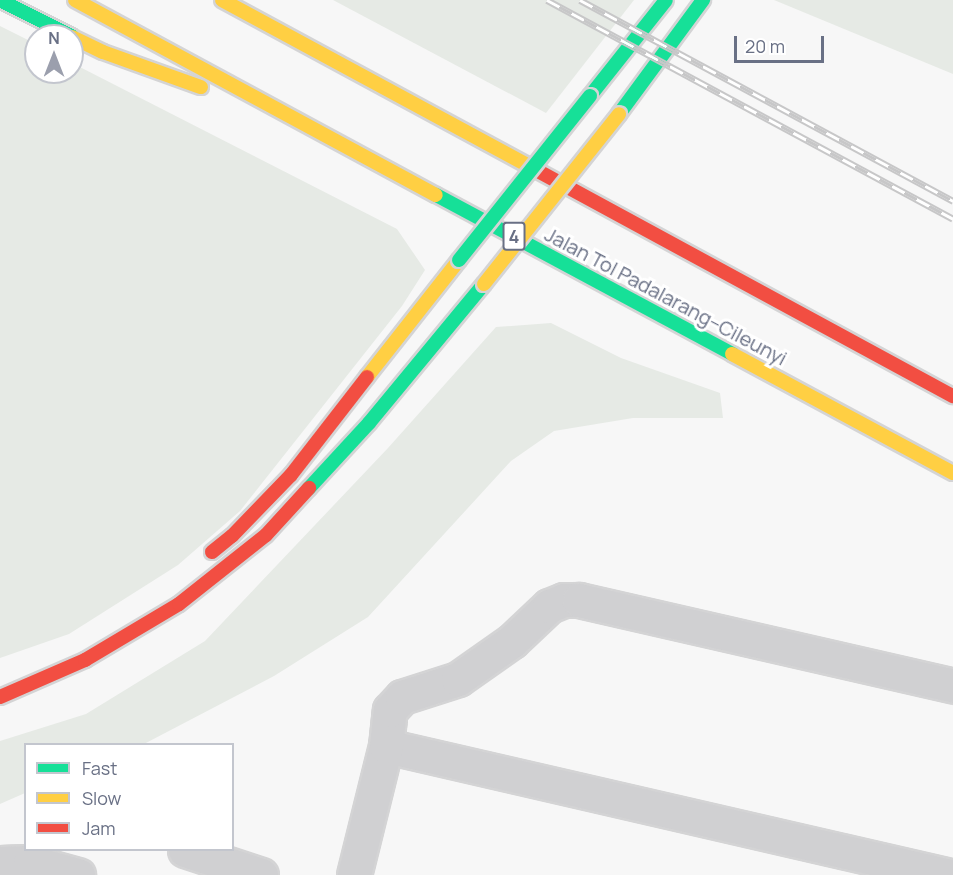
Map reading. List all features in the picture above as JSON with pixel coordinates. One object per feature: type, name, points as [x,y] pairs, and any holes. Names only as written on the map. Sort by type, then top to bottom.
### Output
[{"type":"highway","points":[[0,0],[47,24]]},
{"type":"highway","name":"Jalan Tol Padalarang–Cileunyi","points":[[75,0],[953,473]]},
{"type":"highway","points":[[222,0],[953,396]]},
{"type":"highway","points":[[205,557],[232,536],[291,475],[666,0]]},
{"type":"highway","points":[[0,697],[85,660],[170,609],[266,535],[369,423],[484,284],[619,114],[703,0]]},
{"type":"highway","points":[[84,42],[103,52],[299,121]]},
{"type":"street","points":[[354,875],[386,746],[390,710],[402,697],[458,679],[512,641],[549,606],[564,600],[579,600],[953,686]]},
{"type":"street","points":[[386,746],[946,875]]},
{"type":"street","points":[[190,851],[253,874]]},
{"type":"street","points":[[0,863],[30,862],[78,875]]},
{"type":"shaded area","points":[[333,0],[634,0],[546,113]]},
{"type":"shaded area","points":[[774,0],[953,0],[953,74]]},
{"type":"shaded area","points":[[0,26],[24,38],[24,84],[84,84],[84,69],[397,229],[425,270],[402,306],[240,511],[178,565],[69,634],[0,658]]},
{"type":"shaded area","points":[[551,323],[621,358],[720,393],[723,418],[633,418],[554,431],[511,461],[368,617],[274,676],[146,743],[24,743],[24,793],[0,804],[0,741],[86,714],[205,641],[388,448],[496,327]]},
{"type":"railway","points":[[547,0],[953,219]]},
{"type":"railway","points":[[580,0],[953,201]]},
{"type":"traffic: fast","points":[[0,0],[47,24]]},
{"type":"traffic: fast","points":[[590,96],[666,0]]},
{"type":"traffic: fast","points":[[619,114],[703,0]]},
{"type":"traffic: fast","points":[[459,260],[590,96]]},
{"type":"traffic: fast","points":[[436,195],[732,354]]},
{"type":"traffic: fast","points":[[309,488],[369,423],[484,284]]},
{"type":"traffic: slow","points":[[75,0],[436,195]]},
{"type":"traffic: slow","points":[[222,0],[538,171]]},
{"type":"traffic: slow","points":[[84,43],[103,52],[201,87]]},
{"type":"traffic: slow","points":[[484,284],[619,114]]},
{"type":"traffic: slow","points":[[367,377],[459,260]]},
{"type":"traffic: slow","points":[[732,354],[953,473]]},
{"type":"traffic: jam","points":[[538,171],[953,396]]},
{"type":"traffic: jam","points":[[212,552],[232,536],[291,475],[367,377]]},
{"type":"traffic: jam","points":[[0,697],[85,660],[179,604],[266,535],[309,488]]}]
